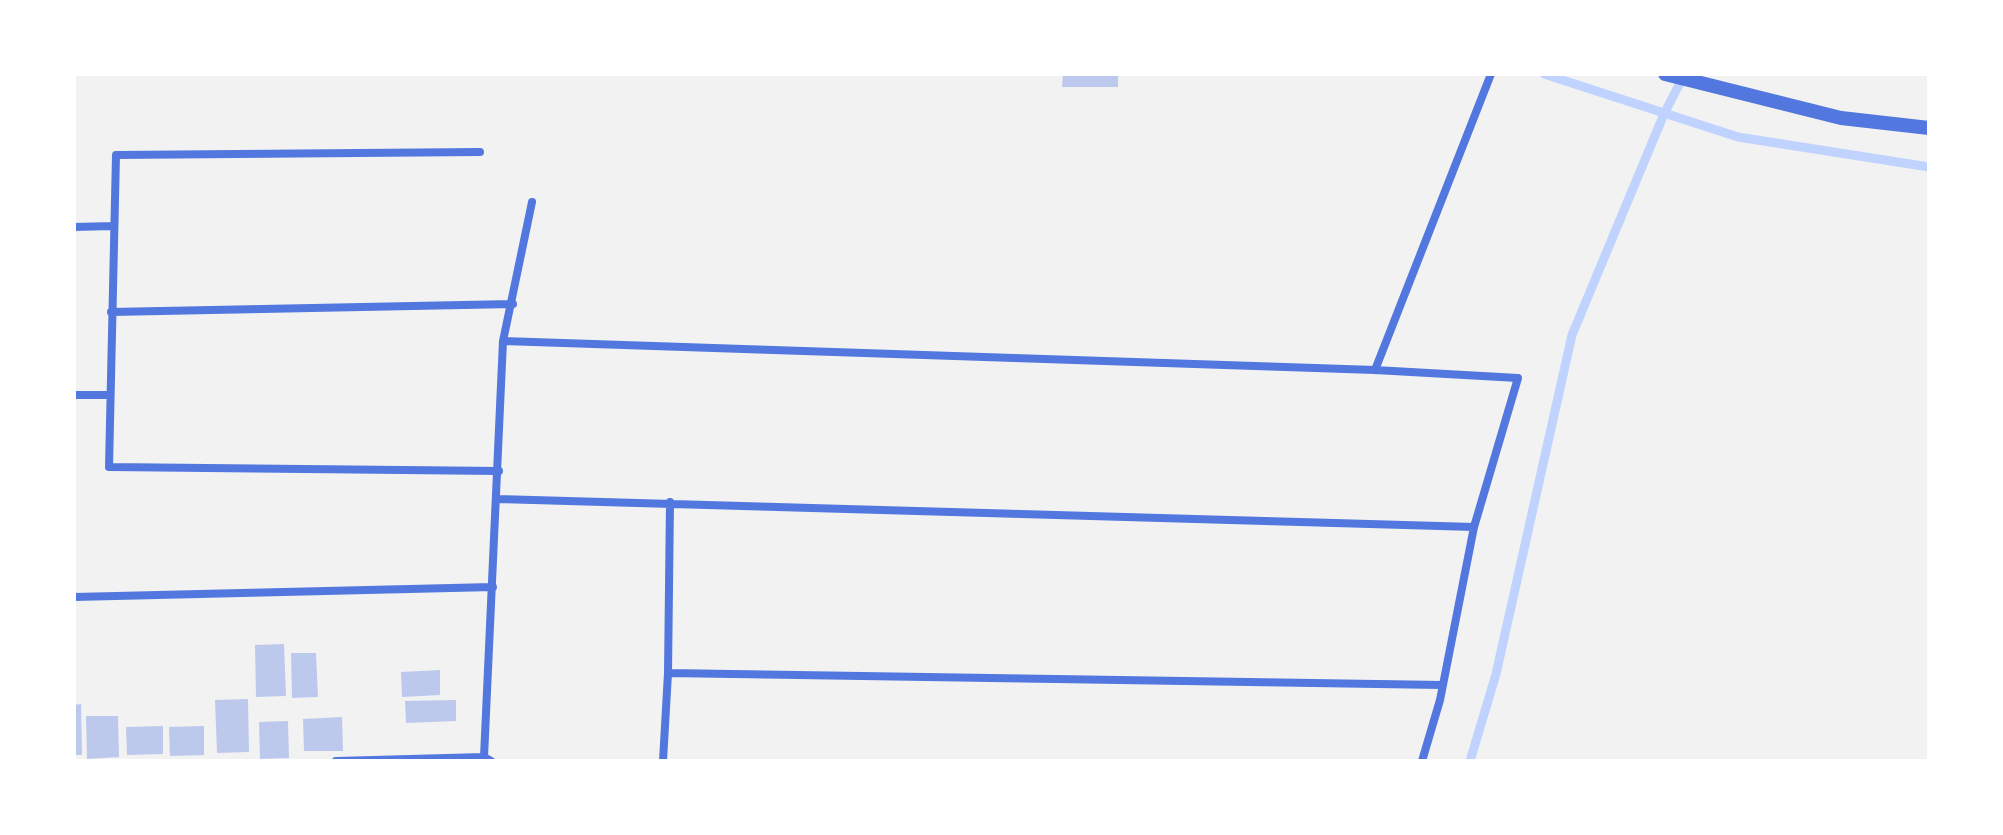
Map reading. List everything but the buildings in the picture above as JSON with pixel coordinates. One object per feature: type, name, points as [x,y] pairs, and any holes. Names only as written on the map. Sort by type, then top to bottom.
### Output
[{"type":"street","points":[[1375,370],[1491,74]]},
{"type":"street","points":[[1666,74],[1841,118],[1929,128]]},
{"type":"street","points":[[480,152],[116,155],[109,467],[499,471]]},
{"type":"street","points":[[336,761],[488,759],[503,341],[532,202]]},
{"type":"street","points":[[74,227],[113,226]]},
{"type":"street","points":[[111,312],[513,304]]},
{"type":"street","points":[[503,341],[1375,370],[1518,378],[1474,527],[1442,685],[1422,761]]},
{"type":"street","points":[[74,395],[110,395]]},
{"type":"street","points":[[498,499],[1474,527]]},
{"type":"street","points":[[663,761],[668,673],[670,502]]},
{"type":"street","points":[[74,597],[493,587]]},
{"type":"street","points":[[668,673],[1442,685]]},
{"type":"waterway","points":[[1544,74],[1738,137],[1929,167]]},
{"type":"waterway","points":[[1470,761],[1496,674],[1572,335],[1664,114],[1683,77]]}]
